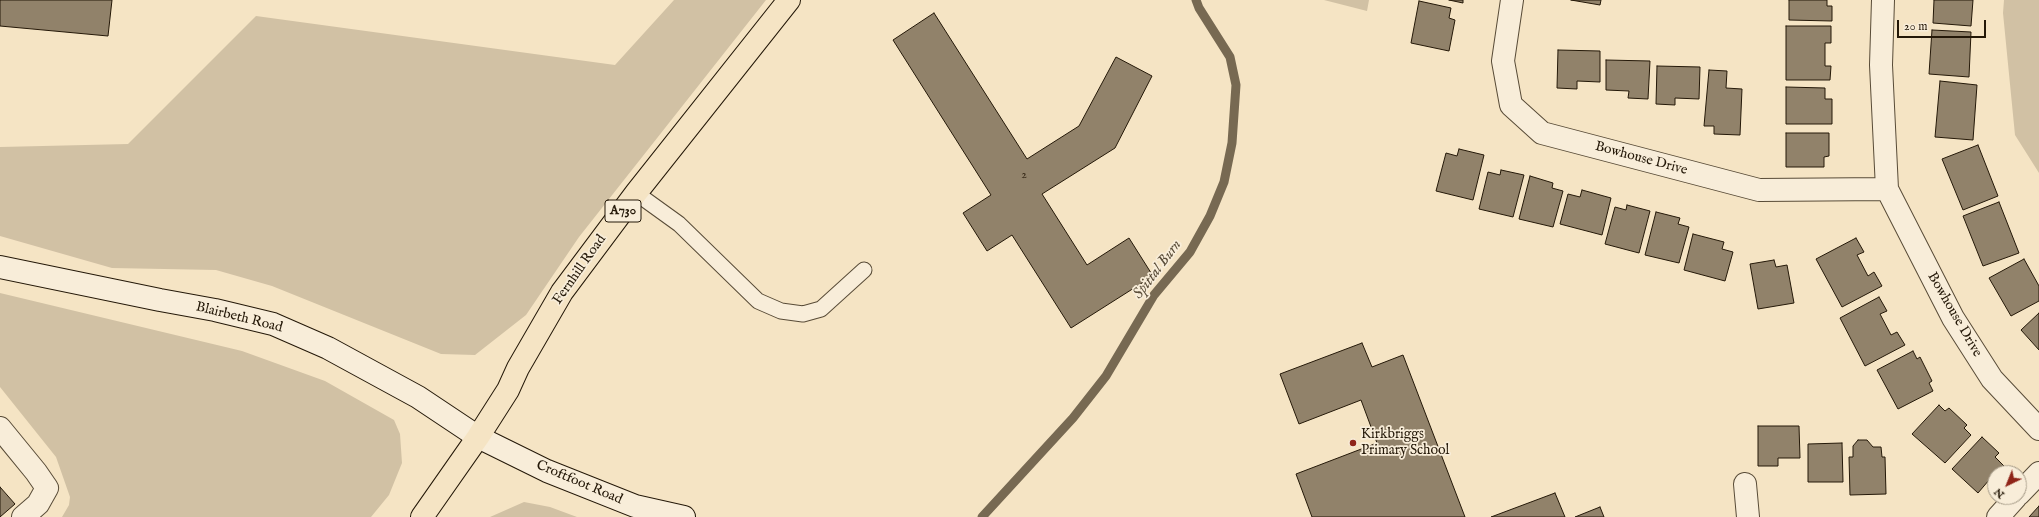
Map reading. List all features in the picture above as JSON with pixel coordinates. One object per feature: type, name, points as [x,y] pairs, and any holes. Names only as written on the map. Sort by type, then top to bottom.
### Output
[{"type":"main road","name":"Fernhill Road","points":[[422,517],[478,437],[508,390],[518,368],[562,292],[636,193],[789,0]]},
{"type":"street","name":"Bowhouse Drive","points":[[1512,0],[1503,61],[1511,105],[1542,133],[1759,190],[1887,189]]},
{"type":"street","name":"Bowhouse Drive","points":[[1883,0],[1881,65],[1887,189],[1953,318],[1992,379],[2039,429]]},
{"type":"street","name":"Blairbeth Road","points":[[0,267],[152,299],[215,310],[273,324],[328,348],[418,397],[478,437]]},
{"type":"street","points":[[0,428],[36,472],[46,488],[30,511]]},
{"type":"street","name":"Croftfoot Road","points":[[478,437],[547,471],[635,506],[684,517]]},
{"type":"street","points":[[2027,485],[2039,472]]},
{"type":"street","points":[[1745,484],[1748,517]]},
{"type":"street","points":[[1998,517],[2009,505]]},
{"type":"lane","points":[[636,193],[678,224],[758,301],[781,311],[803,314],[821,309],[864,270]]},
{"type":"shaded area","points":[[674,0],[766,0],[579,237],[526,315],[475,355],[441,354],[272,286],[216,270],[112,268],[0,236],[0,147],[128,144],[256,16],[615,65]]},
{"type":"shaded area","points":[[1324,0],[1369,0],[1367,11]]},
{"type":"shaded area","points":[[2004,0],[2039,0],[2039,173],[2015,135],[2003,13]]},
{"type":"shaded area","points":[[0,293],[242,351],[325,381],[394,420],[400,434],[402,463],[389,495],[371,517],[62,517],[69,505],[70,497],[56,457],[0,387]]},
{"type":"shaded area","points":[[524,502],[550,507],[577,517],[490,517]]},
{"type":"building","points":[[0,0],[112,0],[108,36],[0,26]]},
{"type":"building","points":[[1449,0],[1463,0],[1463,3]]},
{"type":"building","points":[[1571,0],[1601,0],[1600,5]]},
{"type":"building","points":[[1789,0],[1827,0],[1827,6],[1832,6],[1832,21],[1789,20]]},
{"type":"building","points":[[1934,0],[1973,0],[1971,26],[1933,23]]},
{"type":"building","points":[[1419,1],[1451,8],[1449,18],[1455,20],[1449,51],[1411,43]]},
{"type":"building","points":[[934,13],[1027,159],[1079,126],[1116,57],[1152,76],[1115,148],[1042,194],[1087,265],[1129,238],[1153,276],[1071,328],[1012,235],[987,251],[963,213],[991,195],[893,40]]},
{"type":"building","points":[[1786,26],[1831,26],[1831,43],[1825,43],[1825,66],[1831,66],[1830,80],[1786,80]]},
{"type":"building","points":[[1932,30],[1971,32],[1969,77],[1929,74]]},
{"type":"building","points":[[1558,50],[1600,51],[1600,82],[1577,81],[1577,89],[1557,88]]},
{"type":"building","points":[[1606,60],[1650,61],[1648,99],[1628,98],[1629,91],[1606,90]]},
{"type":"building","points":[[1657,66],[1700,67],[1699,99],[1675,98],[1675,105],[1656,104]]},
{"type":"building","points":[[1709,70],[1727,71],[1726,88],[1742,89],[1740,135],[1714,134],[1714,126],[1704,126]]},
{"type":"building","points":[[1940,81],[1977,85],[1973,140],[1935,137]]},
{"type":"building","points":[[1786,87],[1825,88],[1825,99],[1832,99],[1832,124],[1786,124]]},
{"type":"building","points":[[1786,133],[1829,133],[1829,156],[1824,157],[1824,167],[1786,167]]},
{"type":"building","points":[[1978,145],[1998,196],[1963,210],[1942,159]]},
{"type":"building","points":[[1459,149],[1484,155],[1473,200],[1436,191],[1446,153],[1457,156]]},
{"type":"building","points":[[1501,170],[1524,175],[1513,217],[1479,209],[1488,172],[1500,175]]},
{"type":"building","points":[[1530,176],[1553,183],[1552,188],[1563,191],[1553,227],[1519,219]]},
{"type":"building","points":[[1582,190],[1611,198],[1602,235],[1560,224],[1568,194],[1580,197]]},
{"type":"building","points":[[1999,202],[2019,253],[1983,266],[1963,216]]},
{"type":"building","points":[[1627,205],[1650,211],[1639,253],[1605,244],[1615,207],[1626,210]]},
{"type":"building","points":[[1656,212],[1680,218],[1678,224],[1689,227],[1679,263],[1645,255]]},
{"type":"building","points":[[1693,234],[1724,242],[1722,249],[1733,252],[1725,281],[1684,270]]},
{"type":"building","points":[[1856,238],[1864,252],[1857,255],[1868,276],[1874,272],[1882,286],[1842,307],[1816,259]]},
{"type":"building","points":[[2024,259],[2039,286],[2039,301],[2011,316],[1989,278]]},
{"type":"building","points":[[1774,260],[1776,267],[1787,265],[1794,303],[1758,309],[1750,264]]},
{"type":"building","points":[[1879,297],[1887,311],[1880,314],[1891,335],[1897,332],[1905,345],[1865,366],[1840,318]]},
{"type":"building","points":[[2039,313],[2039,350],[2021,330]]},
{"type":"building","points":[[1362,343],[1372,367],[1403,355],[1465,517],[1312,517],[1296,474],[1377,443],[1361,400],[1299,424],[1280,374]]},
{"type":"building","points":[[1913,351],[1917,359],[1920,357],[1932,381],[1929,383],[1933,391],[1898,409],[1877,370]]},
{"type":"building","points":[[1939,405],[1945,411],[1949,408],[1967,425],[1964,428],[1971,435],[1945,463],[1912,434]]},
{"type":"building","points":[[1758,426],[1799,426],[1800,458],[1778,458],[1778,466],[1758,466]]},
{"type":"building","points":[[1982,437],[1999,453],[1995,457],[2003,465],[1987,465],[1987,482],[1978,493],[1952,469]]},
{"type":"building","points":[[1858,440],[1867,440],[1873,447],[1881,447],[1882,457],[1885,457],[1886,494],[1850,495],[1849,457],[1853,457],[1853,446]]},
{"type":"building","points":[[1842,443],[1843,482],[1808,482],[1808,444]]},
{"type":"building","points":[[0,487],[15,504],[0,517]]},
{"type":"building","points":[[1555,493],[1565,517],[1491,517]]},
{"type":"building","points":[[2039,506],[2039,517],[2029,517]]},
{"type":"building","points":[[1600,507],[1604,517],[1575,517]]},
{"type":"waterway","name":"Spittal Burn","points":[[982,517],[1073,418],[1106,376],[1154,295],[1190,252],[1210,216],[1224,182],[1232,143],[1236,85],[1230,57],[1199,8],[1196,0]]},
{"type":"place","name":"Kirkbriggs Primary School","points":[[1353,443]]}]
